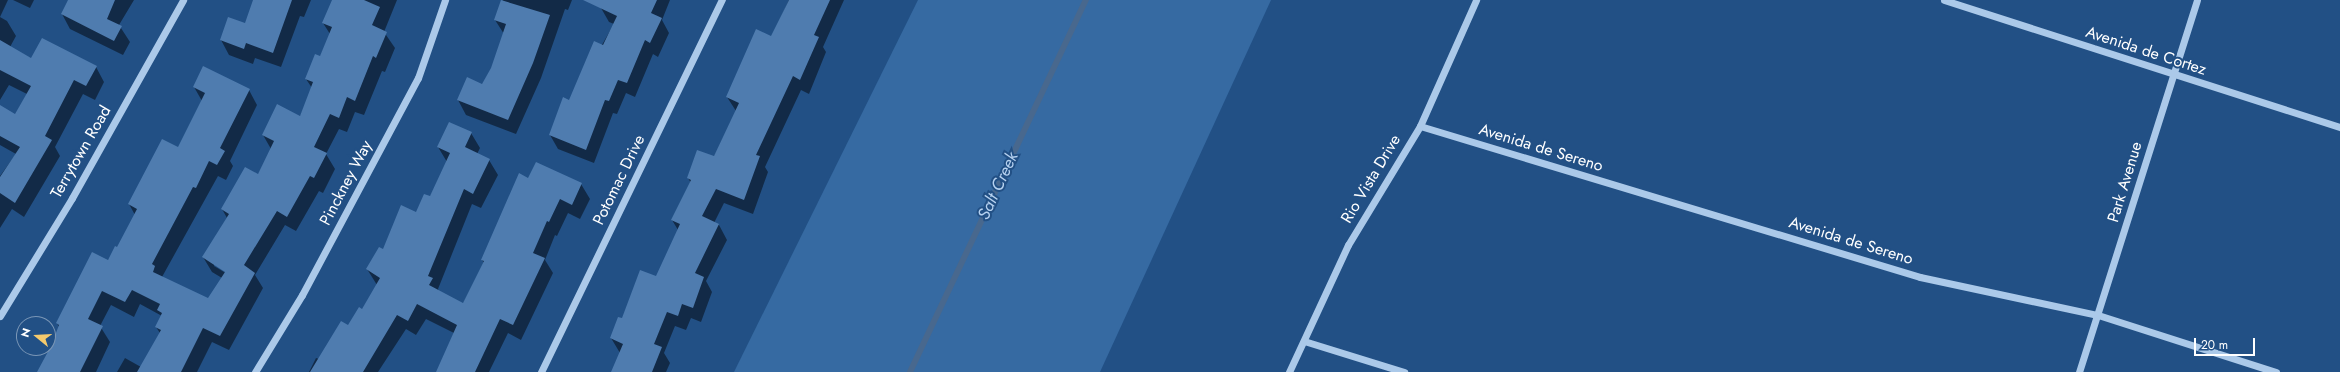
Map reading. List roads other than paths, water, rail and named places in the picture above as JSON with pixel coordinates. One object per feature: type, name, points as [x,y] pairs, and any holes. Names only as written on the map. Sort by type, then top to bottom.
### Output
[{"type":"street","name":"Terrytown Road","points":[[0,316],[72,198],[183,0]]},
{"type":"street","name":"Pinckney Way","points":[[255,372],[302,295],[418,78],[445,0]]},
{"type":"street","name":"Potomac Drive","points":[[541,372],[722,0]]},
{"type":"street","name":"Rio Vista Drive","points":[[1289,372],[1348,245],[1420,126],[1476,0]]},
{"type":"street","name":"Avenida de Cortez","points":[[1944,0],[2172,75],[2340,127]]},
{"type":"street","name":"Park Avenue","points":[[2079,372],[2197,0]]},
{"type":"street","name":"Avenida de Sereno","points":[[1420,126],[1920,277],[2098,315],[2276,372]]},
{"type":"street","points":[[1304,341],[1404,372]]},
{"type":"waterway","name":"Salt Creek","points":[[910,372],[1086,0]]}]
